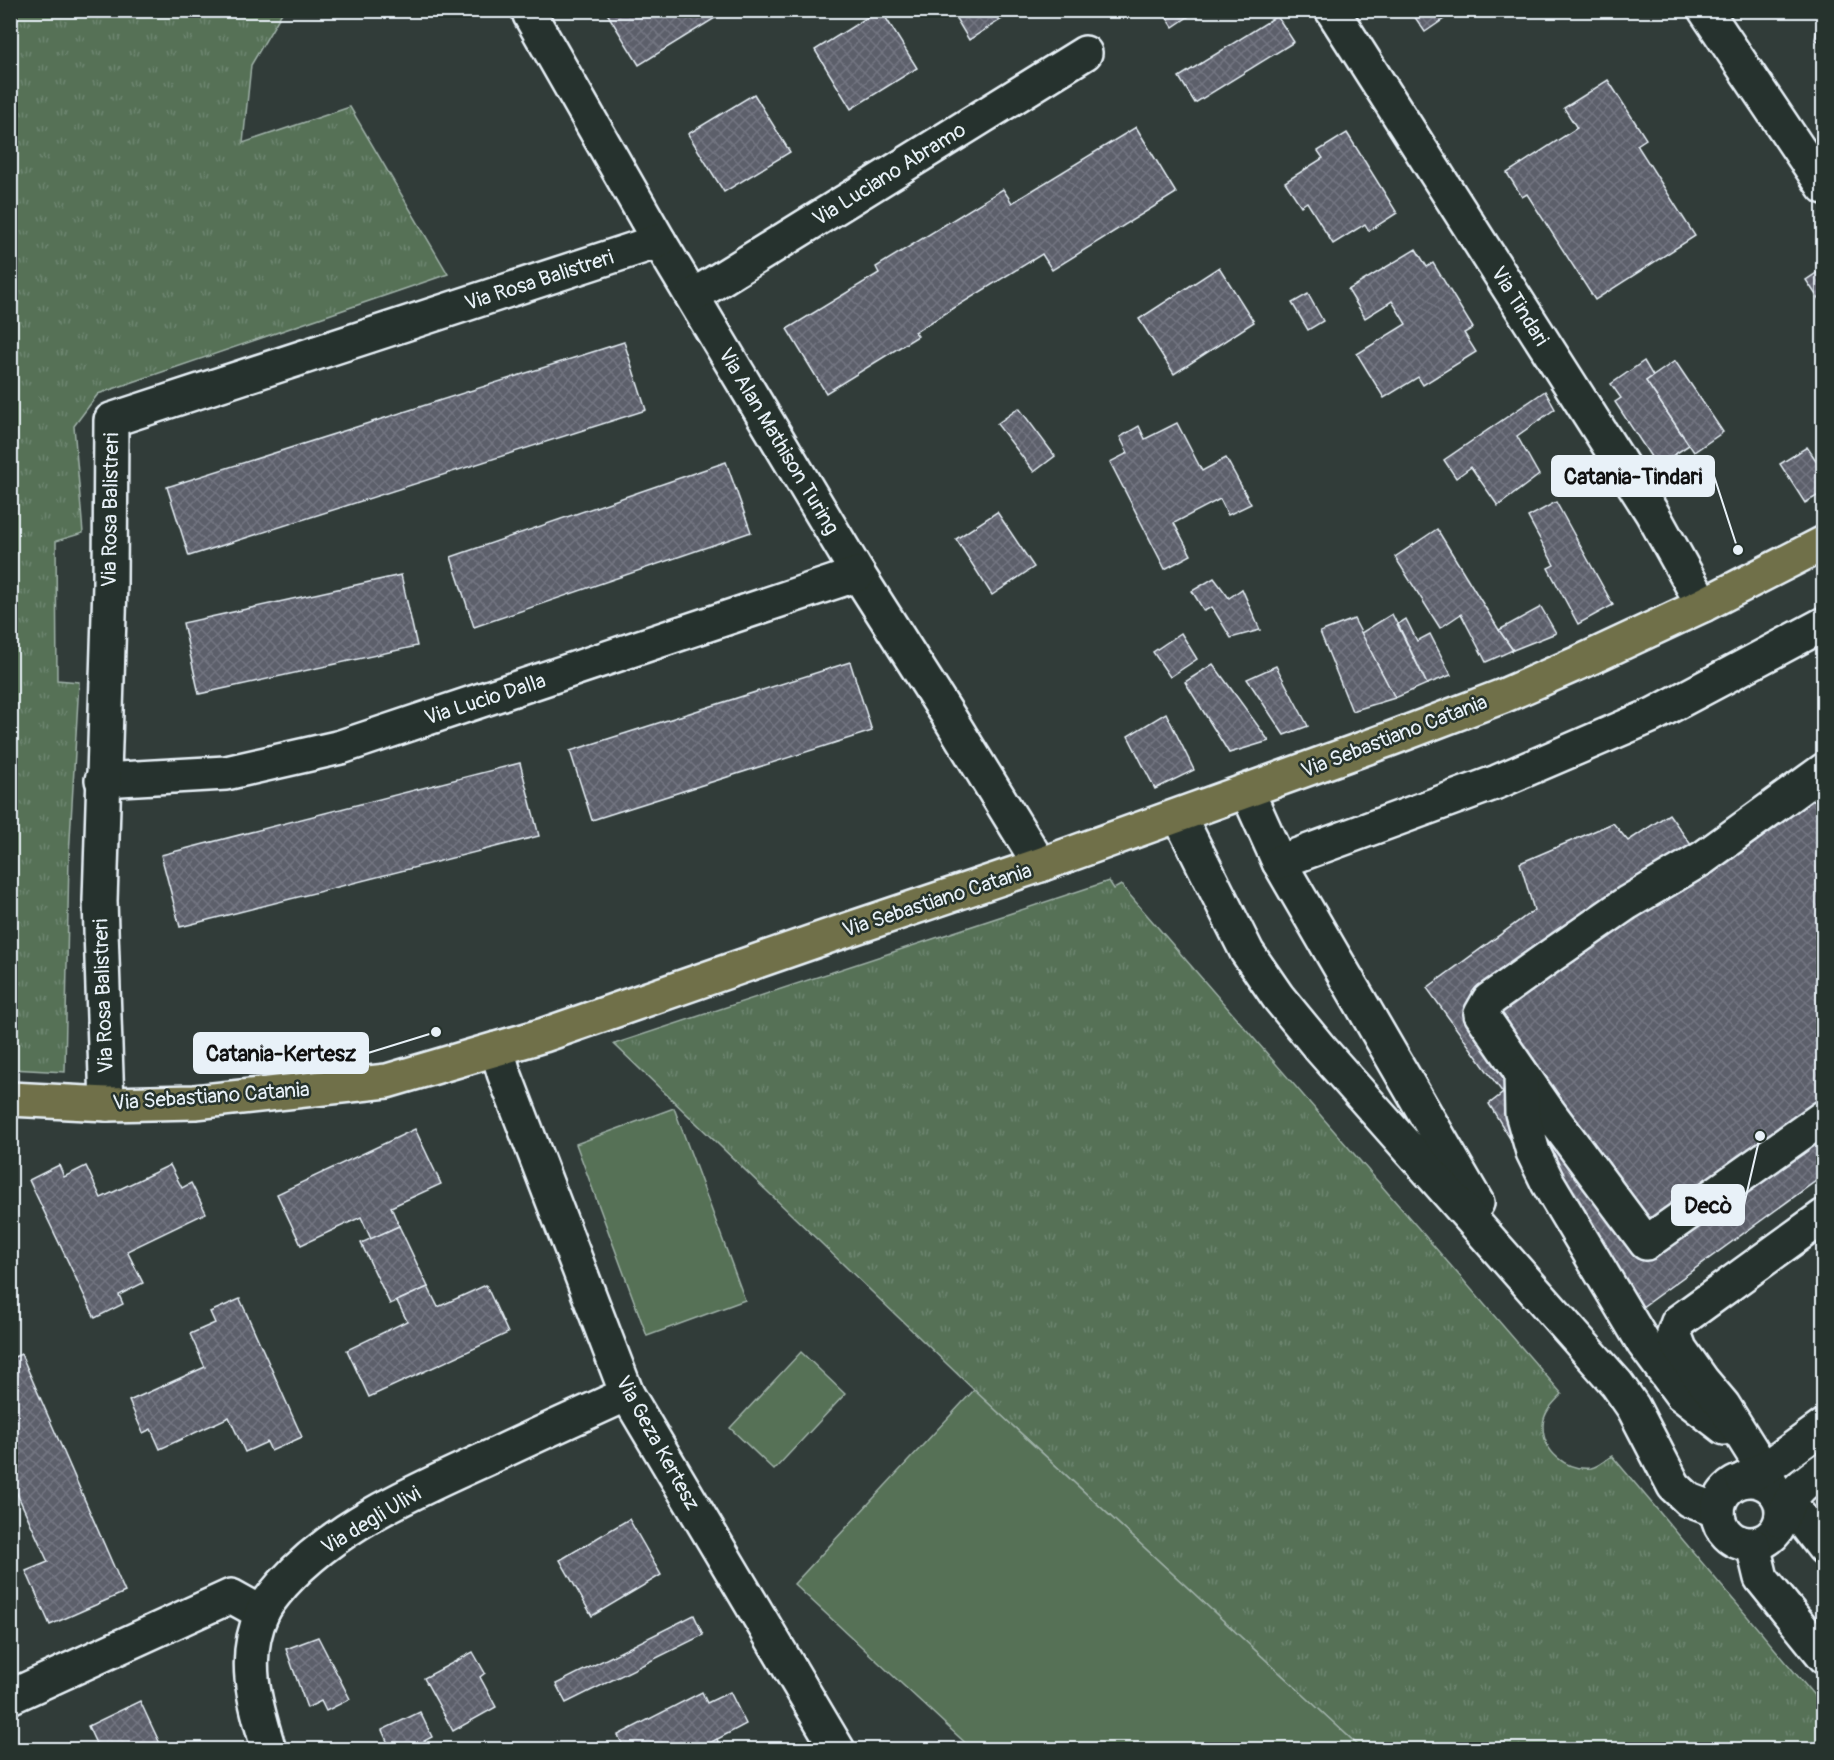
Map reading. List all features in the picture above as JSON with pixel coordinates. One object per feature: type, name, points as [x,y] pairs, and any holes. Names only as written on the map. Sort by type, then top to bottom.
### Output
[{"type":"main road","name":"Via Sebastiano Catania","points":[[10,1099],[107,1104],[195,1102],[387,1081],[544,1035],[1179,816],[1503,696],[1703,605],[1823,547]]},
{"type":"street","name":"Via Alan Mathison Turing","points":[[529,10],[658,241],[858,574],[950,717],[1040,865]]},
{"type":"street","name":"Via Tindari","points":[[1332,10],[1652,513],[1703,605]]},
{"type":"street","points":[[1705,10],[1824,187]]},
{"type":"street","name":"Via Luciano Abramo","points":[[693,296],[1085,53]]},
{"type":"street","name":"Via Rosa Balistreri","points":[[107,1104],[100,901],[102,780],[110,584],[111,420],[658,241]]},
{"type":"street","name":"Via Lucio Dalla","points":[[102,780],[226,773],[341,747],[858,574]]},
{"type":"street","points":[[1279,862],[1497,782],[1653,715],[1824,624]]},
{"type":"street","points":[[1824,770],[1703,858],[1627,903],[1489,1000],[1481,1014],[1646,1243],[1824,1117]]},
{"type":"street","points":[[1247,791],[1279,862],[1512,1264]]},
{"type":"street","points":[[1179,816],[1242,943],[1278,997],[1318,1047],[1617,1384],[1633,1407],[1674,1486],[1689,1500],[1718,1511]]},
{"type":"street","name":"Via Geza Kertesz","points":[[497,1049],[627,1394],[838,1749]]},
{"type":"street","points":[[1521,1072],[1522,1113],[1533,1152],[1548,1183],[1644,1344],[1681,1394],[1701,1411],[1824,1548]]},
{"type":"street","points":[[1824,1216],[1678,1322],[1674,1333],[1680,1349],[1723,1405],[1766,1485],[1774,1534],[1754,1545],[1731,1539],[1721,1527],[1718,1511],[1722,1496],[1734,1484],[1766,1485],[1798,1487],[1824,1469]]},
{"type":"street","name":"Via degli Ulivi","points":[[269,1749],[252,1692],[250,1669],[262,1612],[275,1592],[294,1571],[330,1541],[419,1489],[627,1394]]},
{"type":"street","points":[[1766,1485],[1824,1426]]},
{"type":"street","points":[[1754,1545],[1761,1578],[1824,1656]]},
{"type":"street","points":[[10,1697],[231,1596],[262,1612]]},
{"type":"green space","points":[[11,10],[283,11],[251,65],[243,143],[350,107],[448,274],[98,394],[74,426],[83,533],[56,541],[57,680],[79,682],[69,856],[65,1072],[11,1069]]},
{"type":"green space","points":[[1109,881],[1114,889],[1121,885],[1562,1394],[1549,1409],[1543,1421],[1544,1435],[1552,1452],[1565,1463],[1582,1468],[1599,1465],[1612,1456],[1823,1706],[1823,1749],[1362,1749],[974,1390],[614,1044]]},
{"type":"green space","points":[[674,1108],[745,1300],[647,1336],[576,1144]]},
{"type":"green space","points":[[801,1352],[845,1394],[774,1470],[730,1428]]},
{"type":"green space","points":[[974,1390],[1362,1749],[972,1749],[794,1584]]},
{"type":"building","points":[[605,10],[728,10],[639,65]]},
{"type":"building","points":[[879,10],[917,68],[851,109],[815,50]]},
{"type":"building","points":[[951,10],[1016,10],[969,40]]},
{"type":"building","points":[[1162,10],[1198,10],[1173,27]]},
{"type":"building","points":[[1410,10],[1457,10],[1425,32]]},
{"type":"building","points":[[1820,10],[1824,10],[1824,42],[1815,40]]},
{"type":"building","points":[[1277,16],[1294,42],[1195,103],[1179,77]]},
{"type":"building","points":[[1608,80],[1646,139],[1637,145],[1695,236],[1595,300],[1527,194],[1522,197],[1507,173],[1577,128],[1564,108]]},
{"type":"building","points":[[754,94],[790,152],[724,192],[688,134]]},
{"type":"building","points":[[1136,127],[1176,193],[1052,270],[1042,254],[915,332],[918,336],[826,393],[787,329],[879,273],[876,267],[1003,189],[1012,203]]},
{"type":"building","points":[[1347,133],[1397,213],[1369,231],[1365,224],[1333,244],[1307,202],[1301,206],[1285,182],[1323,158],[1318,151]]},
{"type":"building","points":[[1416,249],[1427,267],[1433,263],[1473,328],[1464,333],[1476,352],[1423,385],[1418,377],[1384,398],[1357,354],[1406,324],[1392,301],[1365,318],[1348,290]]},
{"type":"building","points":[[1219,267],[1254,322],[1174,374],[1139,319]]},
{"type":"building","points":[[1824,268],[1824,307],[1806,280]]},
{"type":"building","points":[[1308,294],[1323,321],[1308,330],[1292,303]]},
{"type":"building","points":[[624,342],[646,410],[189,556],[167,487]]},
{"type":"building","points":[[1644,361],[1653,376],[1646,381],[1689,445],[1657,466],[1615,402],[1621,398],[1611,384]]},
{"type":"building","points":[[1675,361],[1723,432],[1694,452],[1646,381]]},
{"type":"building","points":[[1545,391],[1555,409],[1517,436],[1539,475],[1498,506],[1471,467],[1456,478],[1444,460]]},
{"type":"building","points":[[1019,408],[1055,456],[1034,472],[997,424]]},
{"type":"building","points":[[1177,423],[1202,471],[1226,458],[1251,504],[1228,515],[1220,499],[1174,523],[1191,555],[1165,569],[1110,462],[1128,453],[1120,437],[1139,426],[1145,439]]},
{"type":"building","points":[[1807,447],[1824,472],[1824,492],[1805,503],[1780,464]]},
{"type":"building","points":[[726,462],[751,532],[474,627],[451,557]]},
{"type":"building","points":[[1556,502],[1613,605],[1578,624],[1548,568],[1554,565],[1528,517]]},
{"type":"building","points":[[997,512],[1034,567],[992,595],[956,539]]},
{"type":"building","points":[[1437,529],[1513,650],[1486,662],[1461,614],[1440,628],[1395,557]]},
{"type":"building","points":[[401,575],[417,646],[199,694],[183,623]]},
{"type":"building","points":[[1214,578],[1229,598],[1242,589],[1260,630],[1231,638],[1212,607],[1204,611],[1192,591]]},
{"type":"building","points":[[1541,607],[1556,633],[1513,650],[1499,630]]},
{"type":"building","points":[[1392,614],[1427,684],[1395,698],[1361,633]]},
{"type":"building","points":[[1354,619],[1395,698],[1352,711],[1320,632]]},
{"type":"building","points":[[1406,619],[1417,641],[1430,634],[1451,675],[1427,684],[1398,624]]},
{"type":"building","points":[[1181,633],[1197,659],[1170,677],[1153,652]]},
{"type":"building","points":[[850,662],[872,731],[592,820],[570,751]]},
{"type":"building","points":[[1213,664],[1269,741],[1229,753],[1185,682]]},
{"type":"building","points":[[1276,666],[1308,726],[1284,735],[1247,679]]},
{"type":"building","points":[[1166,713],[1194,770],[1155,789],[1128,736]]},
{"type":"building","points":[[1824,757],[1824,1175],[1638,1310],[1537,1183],[1489,1104],[1503,1093],[1427,988],[1534,910],[1520,863],[1613,823],[1628,841],[1669,814],[1694,849]]},
{"type":"building","points":[[520,763],[539,836],[180,927],[161,855]]},
{"type":"building","points":[[415,1129],[441,1184],[391,1207],[399,1226],[371,1239],[361,1217],[301,1245],[277,1194]]},
{"type":"building","points":[[59,1165],[64,1177],[86,1166],[101,1198],[170,1165],[182,1188],[191,1183],[206,1213],[127,1251],[143,1283],[119,1295],[123,1304],[95,1318],[29,1180]]},
{"type":"building","points":[[399,1226],[428,1287],[390,1304],[361,1243]]},
{"type":"building","points":[[486,1285],[508,1333],[369,1397],[347,1350],[407,1321],[397,1301],[428,1287],[438,1307]]},
{"type":"building","points":[[240,1299],[302,1437],[271,1451],[267,1442],[245,1452],[229,1417],[160,1449],[151,1429],[143,1433],[129,1401],[205,1367],[190,1334],[215,1323],[210,1312]]},
{"type":"building","points":[[21,1354],[125,1592],[50,1625],[26,1571],[48,1562],[10,1478],[10,1359]]},
{"type":"building","points":[[629,1519],[661,1575],[592,1616],[560,1560]]},
{"type":"building","points":[[694,1615],[703,1635],[566,1703],[556,1684]]},
{"type":"building","points":[[318,1637],[350,1699],[326,1711],[321,1701],[307,1708],[286,1649]]},
{"type":"building","points":[[473,1652],[485,1673],[480,1677],[496,1707],[453,1731],[424,1678]]},
{"type":"building","points":[[702,1692],[707,1703],[730,1692],[746,1724],[697,1750],[684,1750],[680,1742],[665,1750],[625,1750],[618,1735]]},
{"type":"building","points":[[140,1701],[163,1750],[99,1750],[88,1726]]},
{"type":"building","points":[[420,1712],[432,1737],[407,1750],[391,1750],[382,1730]]},
{"type":"building","points":[[717,1739],[721,1750],[697,1750]]},
{"type":"place","name":"Catania-Tindari","points":[[1738,550]]},
{"type":"place","name":"Catania-Kertesz","points":[[436,1032]]},
{"type":"place","name":"Decò","points":[[1760,1136]]}]
